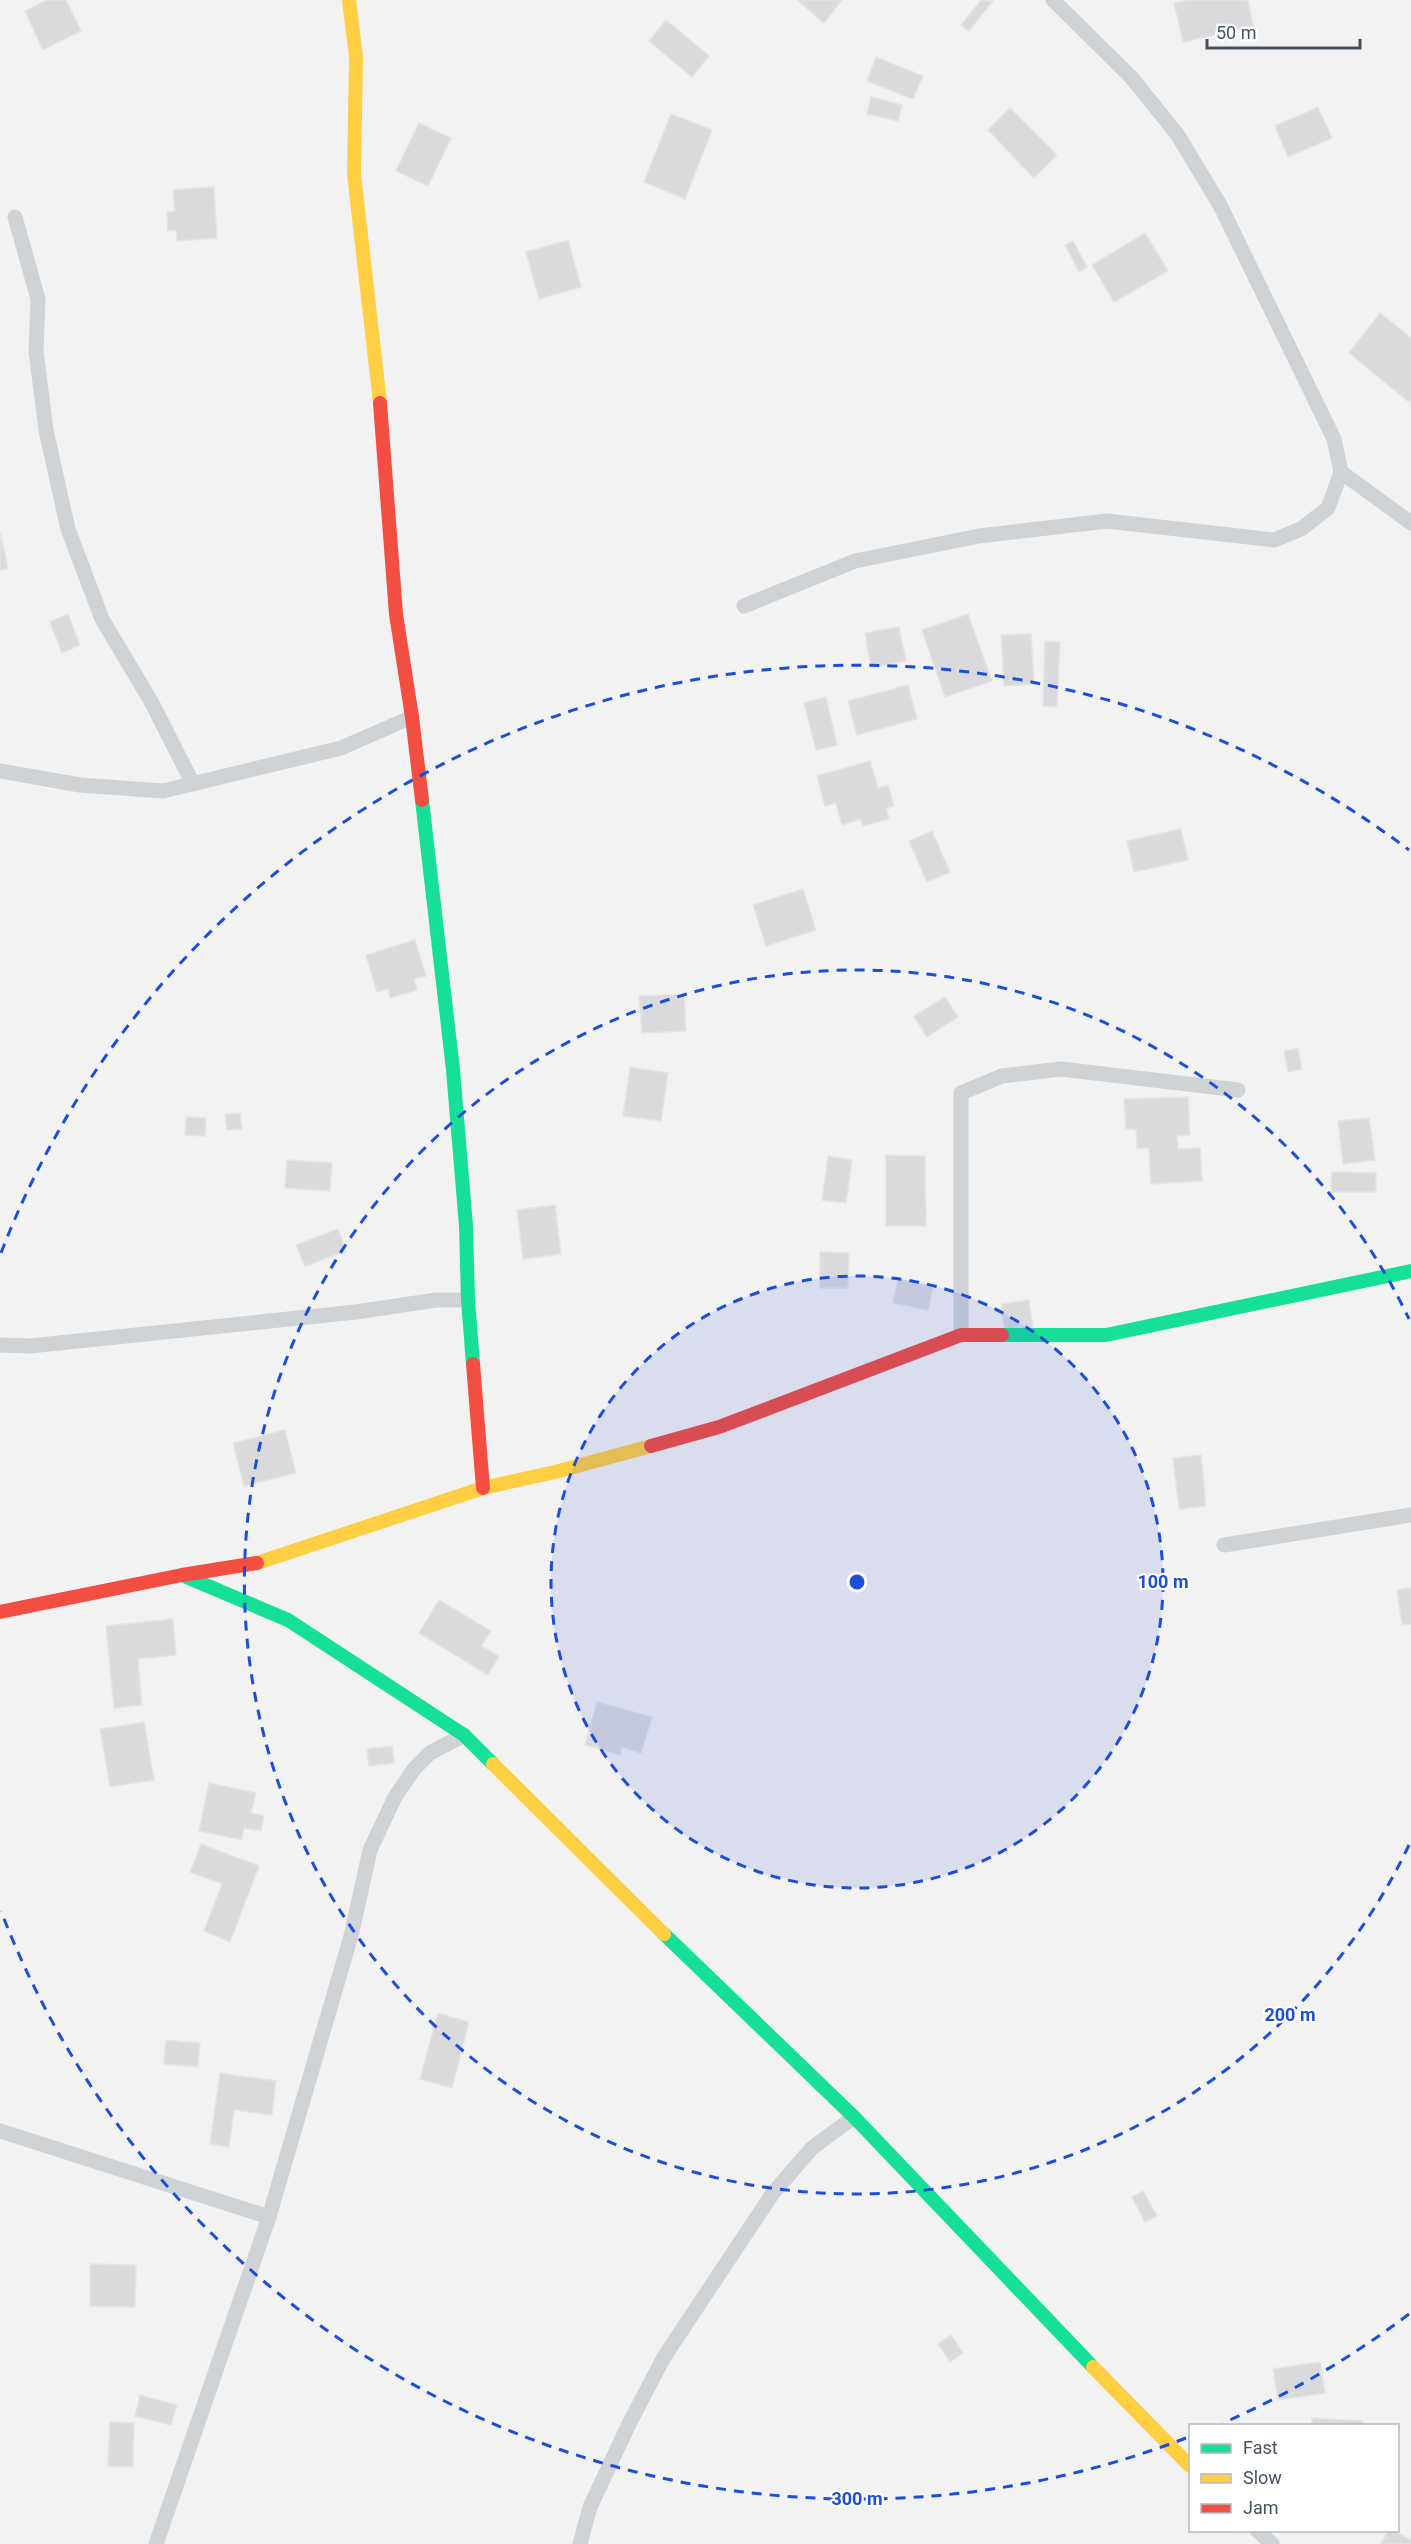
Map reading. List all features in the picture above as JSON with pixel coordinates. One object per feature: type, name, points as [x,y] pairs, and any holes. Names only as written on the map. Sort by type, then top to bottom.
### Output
[{"type":"street","points":[[349,0],[356,57],[354,174],[378,374],[396,614],[412,717],[453,1070],[483,1488]]},
{"type":"street","points":[[744,606],[855,561],[980,536],[1107,521],[1274,540],[1301,529],[1328,508],[1341,472],[1334,439],[1214,195],[1177,134],[1131,77],[1053,0]]},
{"type":"street","points":[[15,218],[38,299],[36,351],[46,430],[68,529],[102,619],[152,703],[193,784]]},
{"type":"street","points":[[1341,472],[1411,523]]},
{"type":"street","points":[[0,771],[80,785],[164,791],[341,748],[412,717]]},
{"type":"street","points":[[961,1335],[961,1093],[1002,1076],[1061,1069],[1238,1090]]},
{"type":"street","points":[[0,1612],[182,1575],[267,1561],[483,1488],[555,1473],[719,1427],[961,1335],[1106,1335],[1411,1270]]},
{"type":"street","points":[[0,1344],[30,1346],[332,1315],[436,1300],[468,1300]]},
{"type":"street","points":[[1224,1545],[1411,1515]]},
{"type":"street","points":[[182,1575],[288,1620],[464,1735],[609,1881],[854,2117],[1061,2335],[1189,2464]]},
{"type":"street","points":[[156,2544],[269,2217],[351,1936],[370,1850],[395,1797],[414,1769],[430,1753],[464,1735]]},
{"type":"street","points":[[580,2544],[590,2506],[664,2357],[773,2193],[812,2148],[854,2117]]},
{"type":"street","points":[[0,2131],[269,2217]]},
{"type":"street","points":[[1259,2532],[1272,2544]]},
{"type":"building","points":[[47,0],[66,0],[81,31],[43,50],[25,11]]},
{"type":"building","points":[[797,0],[842,0],[824,23]]},
{"type":"building","points":[[981,0],[993,1],[969,31],[961,25]]},
{"type":"building","points":[[1189,0],[1248,0],[1253,26],[1183,42],[1174,3]]},
{"type":"building","points":[[666,20],[709,56],[692,77],[649,41]]},
{"type":"building","points":[[876,57],[923,76],[913,99],[867,81]]},
{"type":"building","points":[[871,97],[902,105],[898,121],[867,114]]},
{"type":"building","points":[[1318,107],[1332,138],[1288,157],[1275,126]]},
{"type":"building","points":[[1010,108],[1057,155],[1034,178],[988,130]]},
{"type":"building","points":[[671,114],[712,130],[685,199],[644,182]]},
{"type":"building","points":[[419,123],[451,138],[428,186],[396,171]]},
{"type":"building","points":[[214,187],[217,238],[177,241],[176,230],[168,231],[167,212],[175,211],[173,190]]},
{"type":"building","points":[[1145,233],[1168,271],[1114,302],[1092,265]]},
{"type":"building","points":[[568,240],[581,287],[539,299],[526,252]]},
{"type":"building","points":[[1073,241],[1087,267],[1079,272],[1065,245]]},
{"type":"building","points":[[1380,313],[1411,338],[1411,399],[1409,402],[1349,353]]},
{"type":"building","points":[[0,532],[8,568],[0,570]]},
{"type":"building","points":[[68,614],[80,645],[62,653],[50,622]]},
{"type":"building","points":[[968,614],[992,681],[945,697],[922,630]]},
{"type":"building","points":[[899,627],[906,661],[871,668],[865,633]]},
{"type":"building","points":[[1031,634],[1034,684],[1004,686],[1001,635]]},
{"type":"building","points":[[1045,641],[1060,642],[1057,707],[1043,706]]},
{"type":"building","points":[[908,685],[917,719],[857,735],[848,701]]},
{"type":"building","points":[[826,697],[837,745],[816,750],[804,703]]},
{"type":"building","points":[[870,761],[878,788],[888,785],[894,806],[886,809],[889,819],[863,826],[861,819],[842,825],[836,803],[825,806],[817,776]]},
{"type":"building","points":[[1181,829],[1188,860],[1134,872],[1127,841]]},
{"type":"building","points":[[932,831],[950,872],[927,882],[909,841]]},
{"type":"building","points":[[803,889],[816,930],[766,946],[753,905]]},
{"type":"building","points":[[415,940],[426,976],[414,979],[417,990],[390,998],[388,989],[377,992],[366,955]]},
{"type":"building","points":[[684,994],[686,1031],[642,1033],[639,996]]},
{"type":"building","points":[[945,997],[958,1017],[927,1037],[914,1016]]},
{"type":"building","points":[[1298,1048],[1302,1069],[1288,1072],[1284,1051]]},
{"type":"building","points":[[630,1067],[668,1073],[661,1121],[623,1116]]},
{"type":"building","points":[[1188,1097],[1190,1135],[1177,1136],[1178,1149],[1200,1148],[1202,1181],[1151,1184],[1149,1148],[1137,1149],[1136,1129],[1126,1129],[1124,1099]]},
{"type":"building","points":[[240,1113],[242,1129],[227,1130],[225,1114]]},
{"type":"building","points":[[186,1117],[206,1118],[205,1136],[185,1135]]},
{"type":"building","points":[[1369,1118],[1375,1160],[1343,1164],[1338,1121]]},
{"type":"building","points":[[886,1155],[925,1156],[926,1226],[886,1226]]},
{"type":"building","points":[[828,1156],[852,1160],[846,1203],[822,1200]]},
{"type":"building","points":[[287,1160],[332,1163],[330,1191],[285,1188]]},
{"type":"building","points":[[1332,1172],[1376,1173],[1376,1192],[1331,1192]]},
{"type":"building","points":[[555,1205],[561,1254],[523,1259],[517,1210]]},
{"type":"building","points":[[338,1229],[346,1251],[305,1266],[296,1245]]},
{"type":"building","points":[[820,1252],[849,1253],[848,1288],[820,1288]]},
{"type":"building","points":[[898,1279],[933,1287],[928,1310],[893,1303]]},
{"type":"building","points":[[1029,1300],[1033,1328],[1005,1332],[1001,1304]]},
{"type":"building","points":[[285,1430],[296,1473],[244,1486],[233,1443]]},
{"type":"building","points":[[1201,1455],[1206,1506],[1179,1509],[1173,1458]]},
{"type":"building","points":[[1411,1588],[1411,1624],[1402,1625],[1397,1590]]},
{"type":"building","points":[[439,1600],[491,1631],[481,1646],[499,1656],[488,1675],[419,1633]]},
{"type":"building","points":[[173,1619],[176,1655],[138,1659],[142,1705],[114,1708],[106,1626]]},
{"type":"building","points":[[597,1702],[652,1717],[641,1753],[622,1747],[620,1755],[585,1745]]},
{"type":"building","points":[[144,1722],[154,1780],[110,1787],[100,1729]]},
{"type":"building","points":[[392,1746],[394,1763],[369,1766],[367,1749]]},
{"type":"building","points":[[209,1783],[256,1793],[251,1813],[264,1816],[261,1831],[244,1828],[242,1840],[199,1831]]},
{"type":"building","points":[[201,1844],[259,1866],[230,1942],[204,1931],[222,1884],[190,1872]]},
{"type":"building","points":[[438,2013],[469,2022],[452,2088],[420,2079]]},
{"type":"building","points":[[166,2040],[200,2043],[198,2067],[164,2064]]},
{"type":"building","points":[[220,2073],[276,2081],[272,2115],[234,2110],[229,2147],[210,2144]]},
{"type":"building","points":[[1143,2191],[1157,2216],[1145,2222],[1132,2197]]},
{"type":"building","points":[[90,2264],[136,2265],[135,2307],[90,2306]]},
{"type":"building","points":[[951,2335],[963,2353],[950,2362],[938,2344]]},
{"type":"building","points":[[1320,2362],[1325,2393],[1278,2400],[1273,2369]]},
{"type":"building","points":[[140,2395],[177,2405],[171,2425],[135,2416]]},
{"type":"building","points":[[1312,2418],[1363,2421],[1363,2424],[1312,2424]]},
{"type":"building","points":[[110,2422],[134,2423],[133,2467],[108,2466]]},
{"type":"building","points":[[1387,2532],[1397,2532],[1411,2540],[1411,2544],[1381,2544]]},
{"type":"traffic: fast","points":[[422,800],[453,1070],[466,1226],[473,1364]]},
{"type":"traffic: fast","points":[[1002,1335],[1106,1335],[1411,1271]]},
{"type":"traffic: fast","points":[[182,1575],[288,1620],[464,1735],[493,1764]]},
{"type":"traffic: fast","points":[[664,1934],[854,2117],[1093,2367]]},
{"type":"traffic: slow","points":[[349,0],[356,57],[354,174],[380,403]]},
{"type":"traffic: slow","points":[[257,1563],[483,1488],[555,1472],[651,1446]]},
{"type":"traffic: slow","points":[[493,1764],[664,1934]]},
{"type":"traffic: slow","points":[[1093,2367],[1189,2465]]},
{"type":"traffic: jam","points":[[380,403],[396,614],[422,800]]},
{"type":"traffic: jam","points":[[651,1446],[719,1427],[961,1335],[1002,1335]]},
{"type":"traffic: jam","points":[[473,1364],[483,1488]]},
{"type":"traffic: jam","points":[[0,1612],[182,1575],[257,1563]]}]
